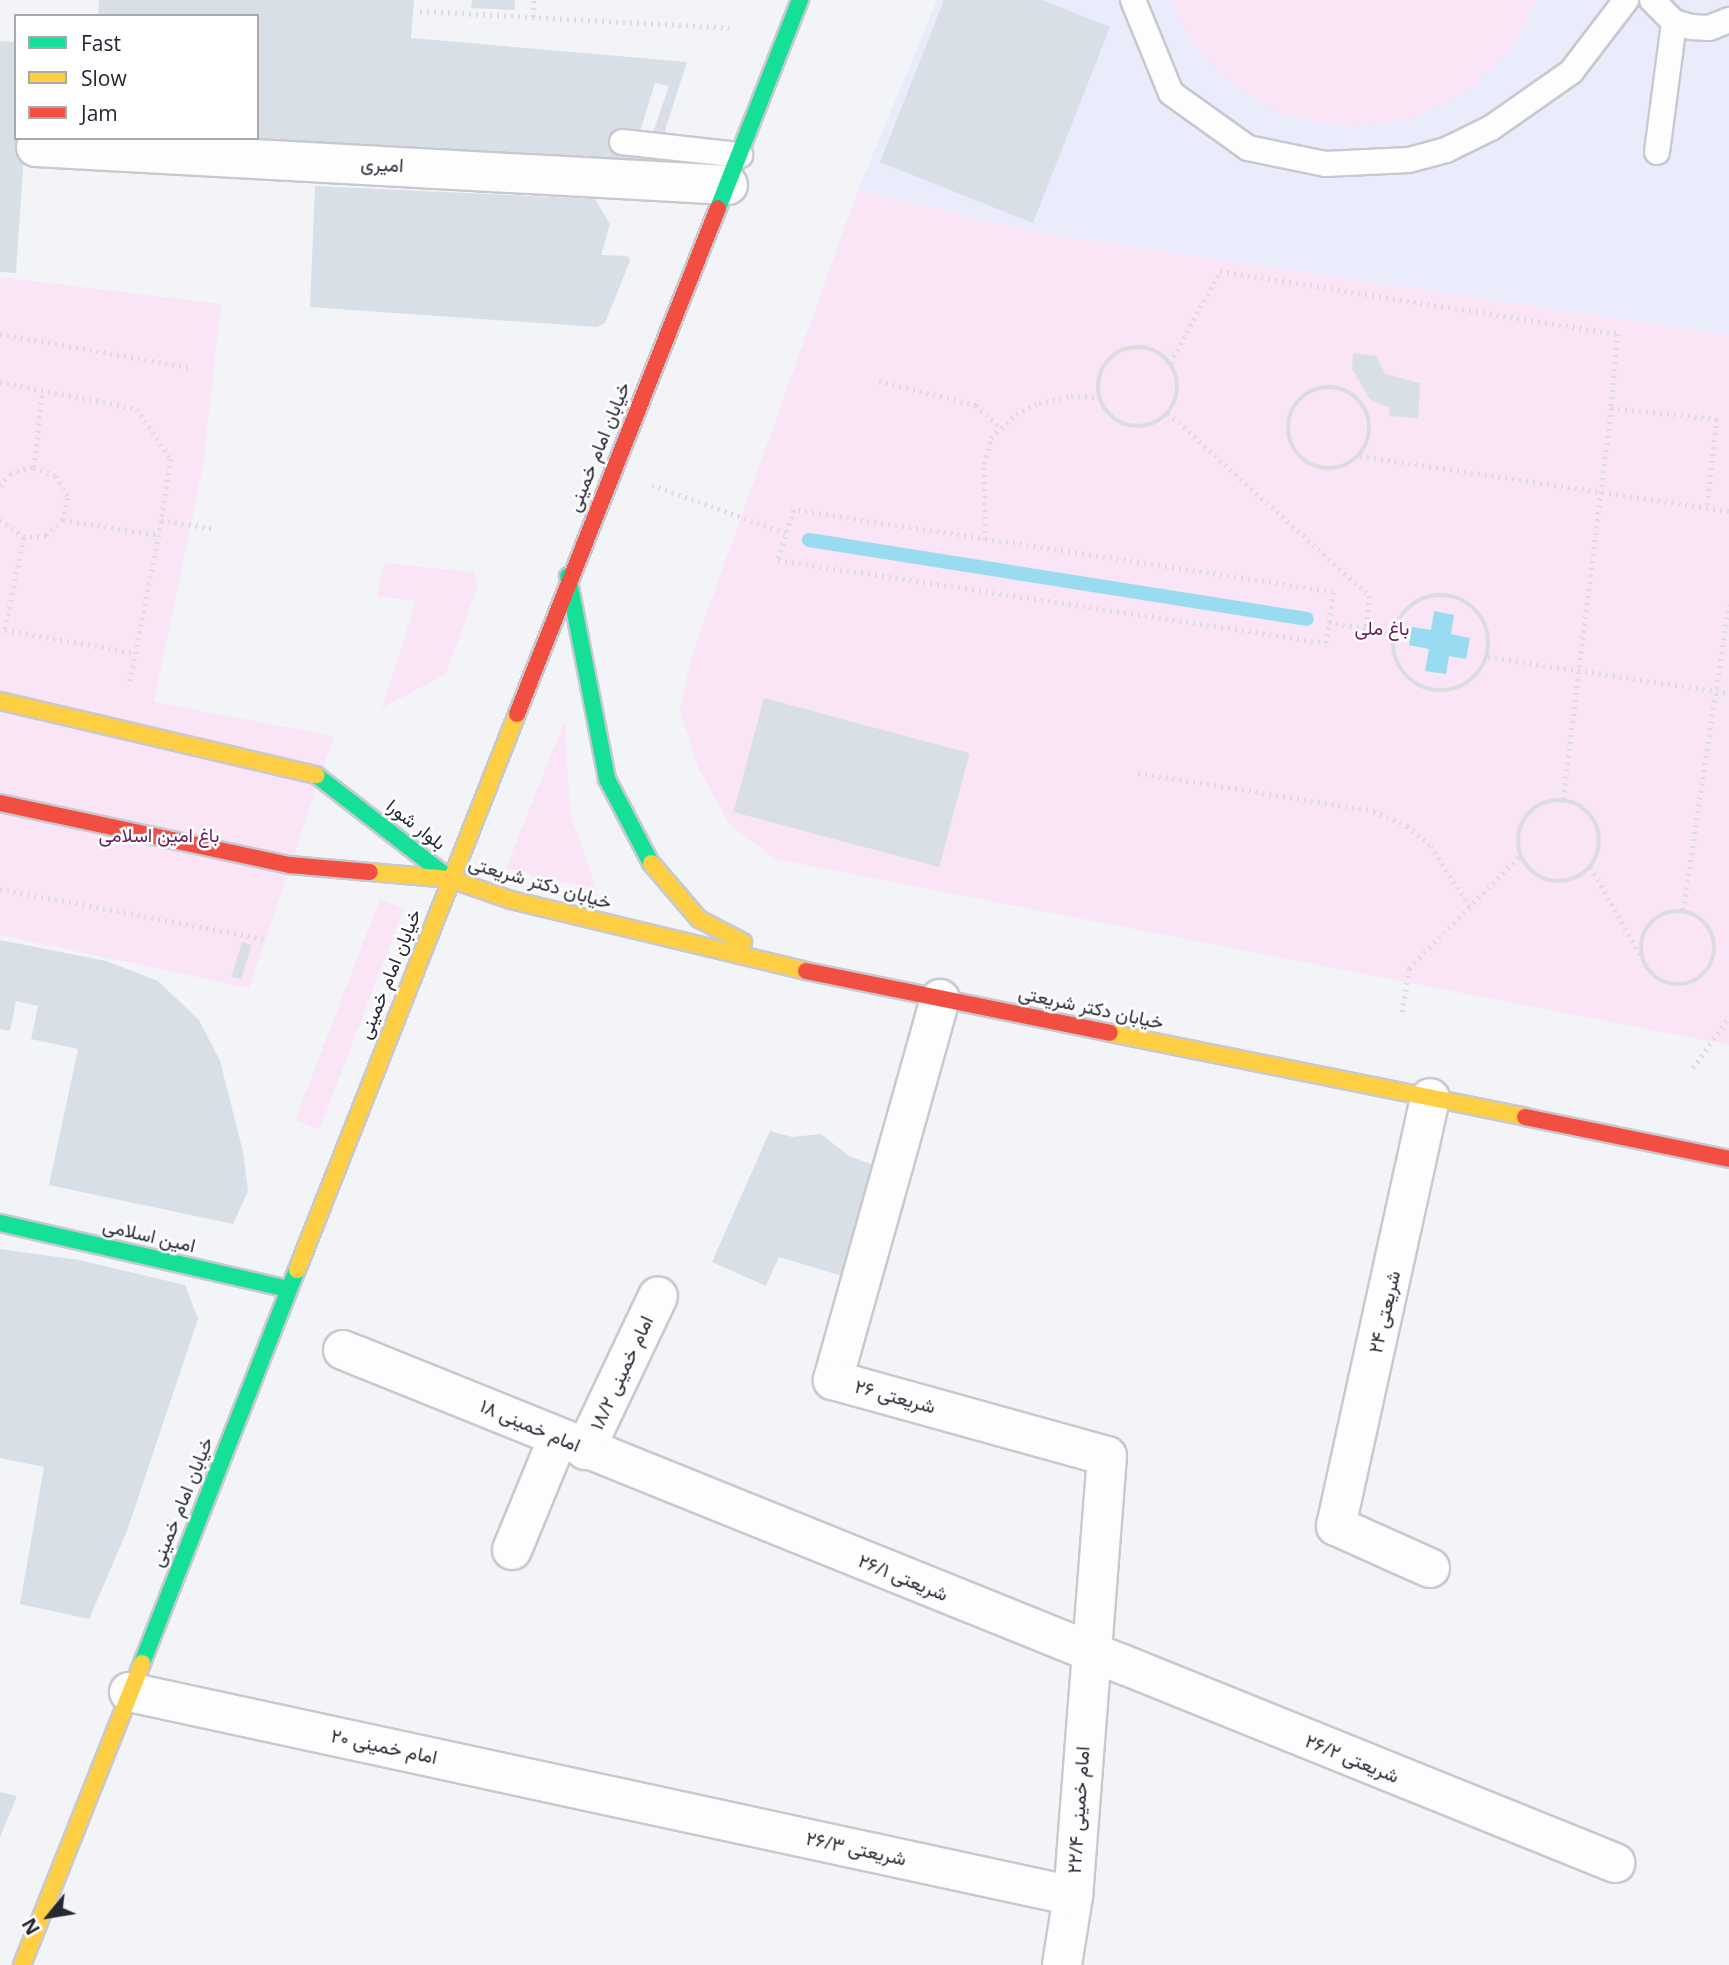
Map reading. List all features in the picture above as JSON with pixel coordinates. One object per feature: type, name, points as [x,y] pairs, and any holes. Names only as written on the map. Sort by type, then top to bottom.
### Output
[{"type":"main road","name":"خیابان امام خمینی","points":[[22,1965],[568,576],[734,170],[800,0]]},
{"type":"main road","points":[[568,576],[607,779],[642,853],[699,919],[791,968]]},
{"type":"main road","name":"بلوار شورا","points":[[0,701],[320,776],[450,879]]},
{"type":"main road","name":"بلوار شورا","points":[[0,803],[290,865],[450,879]]},
{"type":"main road","name":"خیابان دکتر شریعتی","points":[[450,879],[511,900],[791,968],[1729,1160]]},
{"type":"main road","name":"امین اسلامی","points":[[0,1223],[288,1289]]},
{"type":"street","name":"امیری","points":[[37,147],[134,162],[734,170]]},
{"type":"street","name":"شریعتی ۲۶","points":[[940,999],[833,1380],[1107,1456],[1090,1654]]},
{"type":"street","name":"شریعتی ۲۴","points":[[1430,1098],[1336,1525],[1430,1568]]},
{"type":"street","name":"امام خمینی ۱۸/۲","points":[[512,1549],[658,1296]]},
{"type":"street","name":"امام خمینی ۱۸","points":[[343,1350],[716,1502]]},
{"type":"street","name":"شریعتی ۲۶/۱","points":[[716,1502],[1090,1654]]},
{"type":"street","name":"شریعتی ۲۶/۲","points":[[1090,1654],[1615,1863]]},
{"type":"street","name":"امام خمینی ۲۲/۴","points":[[1062,1965],[1073,1896],[1090,1654]]},
{"type":"street","name":"امام خمینی ۲۰","points":[[129,1692],[639,1802]]},
{"type":"street","name":"شریعتی ۲۶/۳","points":[[639,1802],[1073,1896]]},
{"type":"lane","points":[[1133,0],[1171,93],[1248,148],[1325,164],[1409,160],[1446,150],[1491,128],[1571,72],[1626,0]]},
{"type":"lane","points":[[1652,0],[1674,22],[1709,28],[1729,20]]},
{"type":"lane","points":[[1657,152],[1674,22]]},
{"type":"lane","points":[[622,142],[734,170]]},
{"type":"path","points":[[533,18],[534,0]]},
{"type":"path","points":[[419,11],[730,28]]},
{"type":"path","points":[[1170,363],[1220,271],[1618,334],[1603,492],[1563,799]]},
{"type":"path","points":[[0,334],[188,367]]},
{"type":"path","points":[[1142,347],[1156,350],[1170,363],[1178,395],[1168,413],[1153,425],[1125,425],[1105,410],[1100,397],[1101,372],[1117,352],[1142,347]]},
{"type":"path","points":[[879,381],[975,405],[1001,428]]},
{"type":"path","points":[[0,383],[137,409],[171,458],[121,729]]},
{"type":"path","points":[[1360,456],[1371,430],[1363,404],[1340,387],[1325,386],[1301,397],[1293,408],[1288,433],[1300,457],[1323,470],[1349,464],[1360,456],[1729,511]]},
{"type":"path","points":[[34,467],[42,391]]},
{"type":"path","points":[[985,540],[984,464],[990,438],[1039,403],[1071,396],[1100,397]]},
{"type":"path","points":[[1611,408],[1717,419],[1707,508]]},
{"type":"path","points":[[1168,413],[1370,596],[1366,629]]},
{"type":"path","points":[[0,486],[10,474],[34,467],[46,469],[63,486],[68,498],[63,520],[46,536],[24,538],[0,520]]},
{"type":"path","points":[[612,470],[786,533]]},
{"type":"path","points":[[794,510],[985,540],[1333,592],[1326,643],[778,560],[794,510]]},
{"type":"path","points":[[63,520],[159,534]]},
{"type":"path","points":[[161,520],[216,528]]},
{"type":"path","points":[[24,538],[3,629],[136,653]]},
{"type":"path","points":[[1453,595],[1480,612],[1490,642],[1488,657],[1469,683],[1437,692],[1408,678],[1398,665],[1393,634],[1408,606],[1422,598],[1453,595]]},
{"type":"path","points":[[1684,910],[1729,604]]},
{"type":"path","points":[[1329,622],[1393,634]]},
{"type":"path","points":[[1488,657],[1729,693]]},
{"type":"path","points":[[1138,773],[1374,811],[1407,826],[1431,846],[1470,907]]},
{"type":"path","points":[[1563,799],[1586,809],[1599,831],[1598,856],[1591,867],[1567,882],[1553,882],[1539,877],[1520,856],[1519,827],[1526,814],[1550,800],[1563,799]]},
{"type":"path","points":[[1402,1012],[1409,968],[1520,856]]},
{"type":"path","points":[[1591,867],[1642,959],[1656,978],[1678,985],[1709,969],[1715,945],[1712,933],[1695,914],[1684,910],[1670,911],[1649,924],[1640,947],[1642,959]]},
{"type":"path","points":[[0,889],[265,939]]},
{"type":"path","points":[[1693,1068],[1729,1017]]},
{"type":"shaded area","points":[[937,0],[1729,0],[1729,335],[1035,232],[858,190]]},
{"type":"green space","points":[[1171,0],[1537,0],[1510,50],[1464,93],[1407,120],[1345,127],[1283,115],[1229,83],[1188,38]]},
{"type":"green space","name":"باغ ملی","points":[[858,190],[1035,232],[1729,335],[1729,1045],[775,859],[730,825],[698,767],[680,710],[691,657]]},
{"type":"green space","name":"باغ امین اسلامی","points":[[0,277],[221,304],[203,467],[154,702],[334,736],[249,988],[0,935]]},
{"type":"green space","points":[[384,563],[474,572],[478,585],[446,674],[382,708],[416,601],[377,596]]},
{"type":"green space","points":[[565,720],[570,813],[597,890],[506,868]]},
{"type":"green space","points":[[380,899],[404,908],[319,1130],[295,1120]]},
{"type":"water","points":[[1434,611],[1454,615],[1451,634],[1470,638],[1466,659],[1449,656],[1446,674],[1425,671],[1429,649],[1409,645],[1412,627],[1431,630]]},
{"type":"building","points":[[99,0],[414,0],[411,38],[687,62],[652,171],[241,140],[259,140],[259,14],[98,14]],"holes":[[[655,83],[669,86],[644,159],[632,157]]]},
{"type":"building","points":[[472,0],[515,0],[514,10],[471,8]]},
{"type":"building","points":[[944,0],[1042,0],[1110,27],[1033,223],[880,162]]},
{"type":"building","points":[[0,41],[14,42],[14,140],[25,140],[16,273],[0,272]]},
{"type":"building","points":[[315,186],[595,199],[610,224],[601,255],[628,256],[630,261],[605,323],[597,327],[310,307]]},
{"type":"building","points":[[1353,353],[1376,356],[1385,374],[1420,383],[1418,418],[1389,416],[1390,408],[1370,399],[1352,369]]},
{"type":"building","points":[[764,698],[970,753],[939,867],[733,812]]},
{"type":"building","points":[[0,940],[106,961],[158,981],[199,1020],[220,1061],[243,1152],[248,1191],[233,1224],[49,1185],[78,1049],[31,1039],[38,1006],[16,1001],[10,1031],[0,1029]]},
{"type":"building","points":[[242,942],[252,945],[241,979],[231,976]]},
{"type":"building","points":[[770,1131],[792,1137],[821,1134],[849,1156],[876,1166],[842,1276],[779,1257],[766,1286],[712,1262]]},
{"type":"building","points":[[0,1249],[79,1260],[185,1285],[198,1319],[127,1531],[89,1619],[20,1604],[44,1467],[0,1458]]},
{"type":"building","points":[[0,1792],[17,1796],[0,1837]]},
{"type":"waterway","points":[[809,540],[1307,619]]},
{"type":"traffic: fast","points":[[718,208],[800,0]]},
{"type":"traffic: fast","points":[[568,576],[607,779],[651,863]]},
{"type":"traffic: fast","points":[[316,775],[450,879]]},
{"type":"traffic: fast","points":[[0,1223],[288,1289]]},
{"type":"traffic: fast","points":[[142,1663],[297,1270]]},
{"type":"traffic: slow","points":[[0,701],[316,775]]},
{"type":"traffic: slow","points":[[297,1270],[517,714]]},
{"type":"traffic: slow","points":[[651,863],[699,919],[743,942]]},
{"type":"traffic: slow","points":[[370,872],[450,879],[511,900],[806,971]]},
{"type":"traffic: slow","points":[[1110,1033],[1525,1117]]},
{"type":"traffic: slow","points":[[22,1965],[142,1663]]},
{"type":"traffic: jam","points":[[517,714],[718,208]]},
{"type":"traffic: jam","points":[[0,803],[290,865],[370,872]]},
{"type":"traffic: jam","points":[[806,971],[1110,1033]]},
{"type":"traffic: jam","points":[[1525,1117],[1729,1159]]}]
